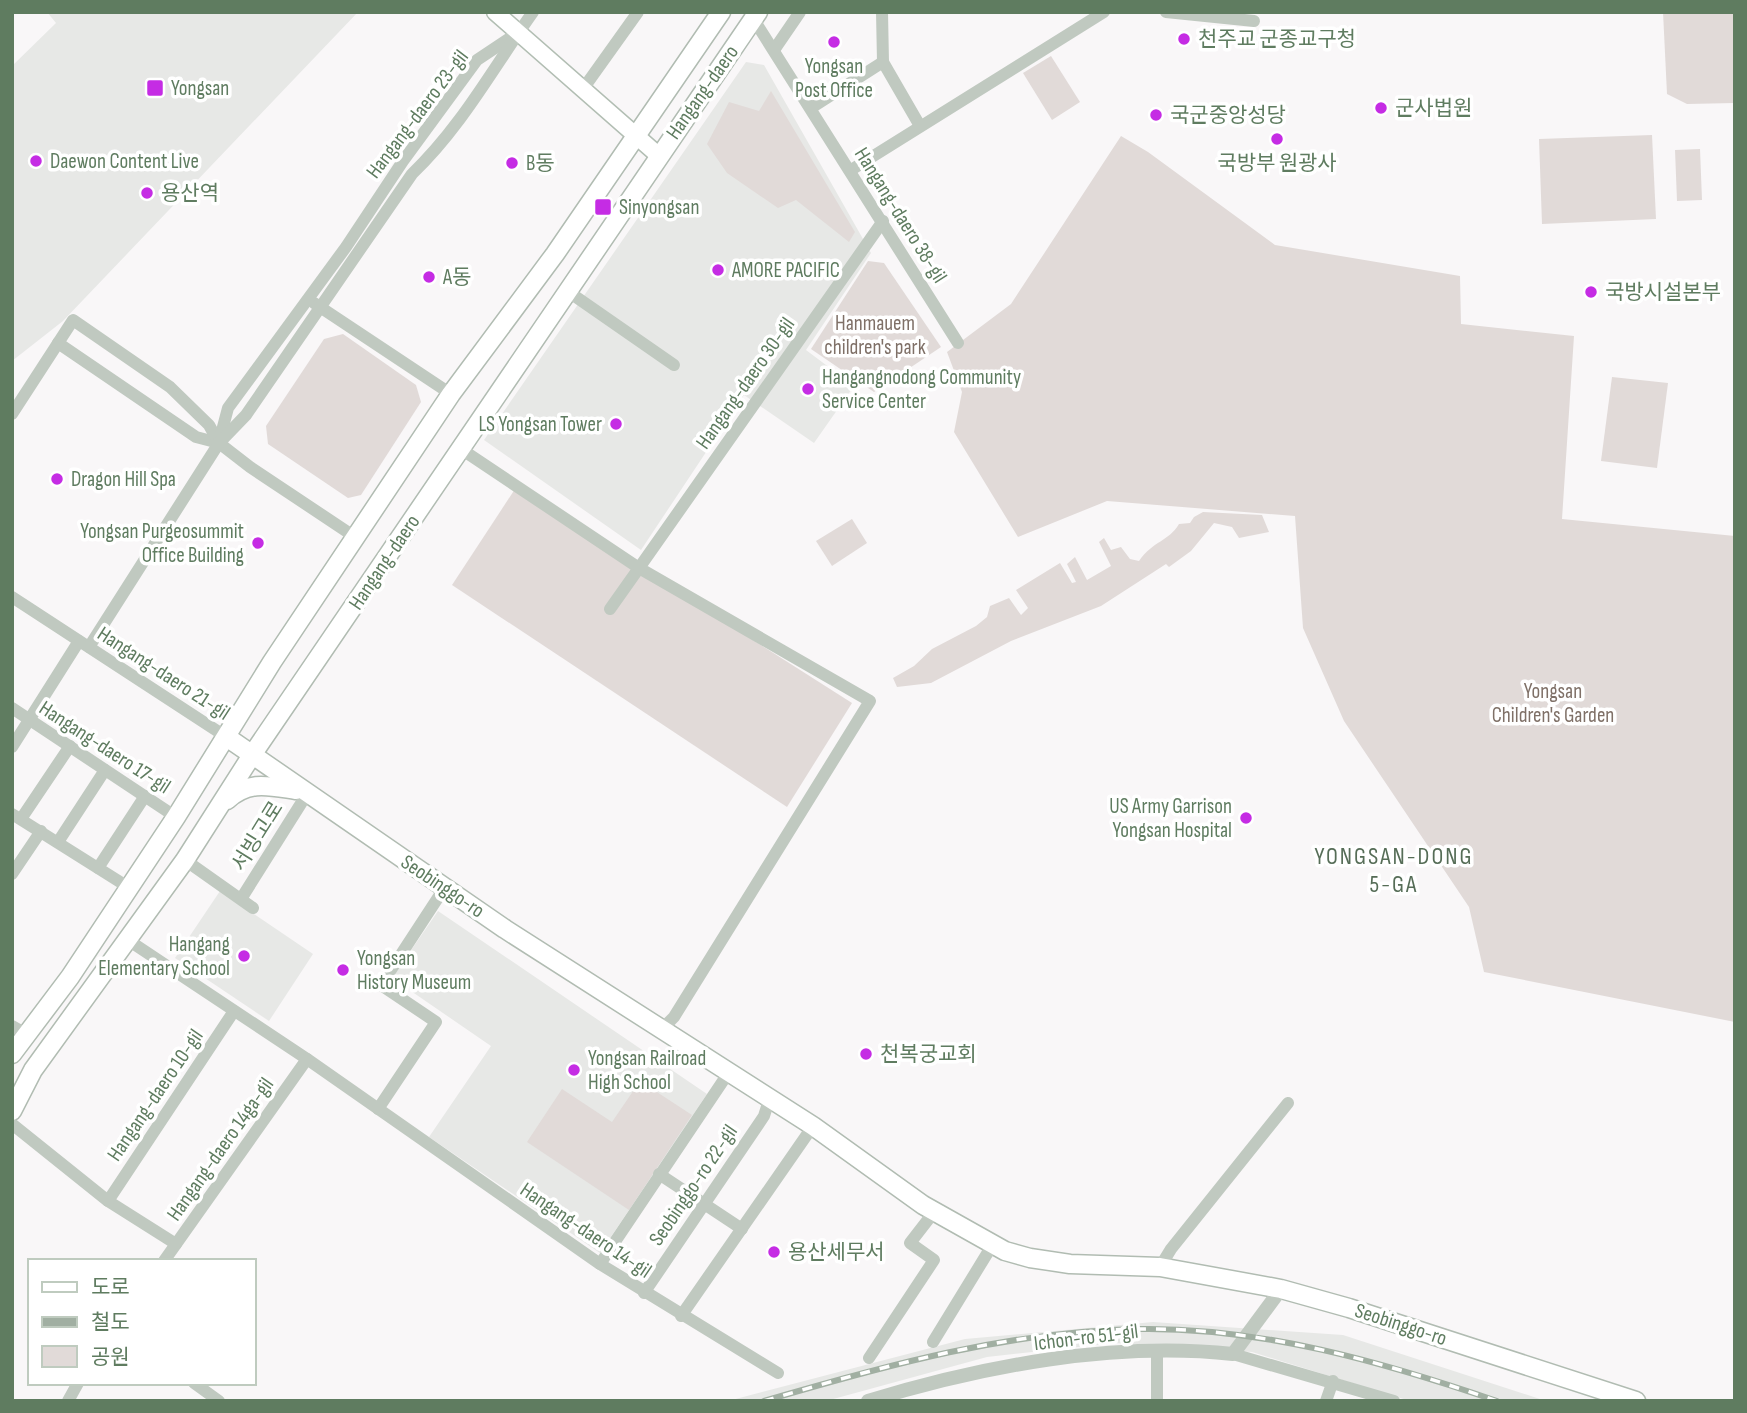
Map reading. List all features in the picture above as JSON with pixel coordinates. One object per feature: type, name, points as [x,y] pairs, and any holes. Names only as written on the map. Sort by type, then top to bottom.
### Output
[{"type":"main road","points":[[495,12],[658,155]]},
{"type":"main road","name":"Hangang-daero","points":[[12,1054],[19,1030],[70,977],[228,738],[272,662],[355,537],[452,394],[638,136],[720,12]]},
{"type":"main road","name":"Hangang-daero","points":[[12,1111],[33,1070],[185,860],[252,755],[753,14]]},
{"type":"main road","name":"Seobinggo-ro","points":[[228,738],[304,793],[445,887],[770,1097],[934,1212],[993,1244],[1030,1258],[1070,1264],[1160,1267],[1281,1289],[1349,1308],[1636,1401]]},
{"type":"main road","points":[[215,813],[235,793],[258,784],[304,793]]},
{"type":"street","points":[[518,33],[533,12]]},
{"type":"street","points":[[583,89],[638,12]]},
{"type":"street","points":[[774,50],[800,12]]},
{"type":"street","points":[[882,12],[883,62],[920,126]]},
{"type":"street","points":[[850,170],[1104,12]]},
{"type":"street","points":[[1166,12],[1254,21]]},
{"type":"street","name":"Hangang-daero 38-gil","points":[[753,14],[958,343]]},
{"type":"street","name":"Hangang-daero 23-gil","points":[[219,443],[228,408],[308,299],[403,161],[477,61],[518,33]]},
{"type":"street","name":"Hangang-daero 23-gil","points":[[84,644],[219,443],[246,415],[412,174],[443,144],[491,79],[518,33]]},
{"type":"street","points":[[811,108],[883,62]]},
{"type":"street","name":"Hangang-daero 30-gil","points":[[610,608],[883,221]]},
{"type":"street","points":[[566,290],[674,365]]},
{"type":"street","points":[[308,299],[452,394]]},
{"type":"street","points":[[12,414],[73,320],[170,387],[209,425],[219,443]]},
{"type":"street","points":[[58,343],[196,437],[219,443],[250,467],[355,537]]},
{"type":"street","points":[[461,449],[639,568],[870,701],[674,1017],[662,1029]]},
{"type":"street","name":"Hangang-daero 21-gil","points":[[12,597],[228,738]]},
{"type":"street","name":"Hangang-daero 21-gil","points":[[12,747],[84,644]]},
{"type":"street","name":"Hangang-daero 17-gil","points":[[12,708],[176,817]]},
{"type":"street","points":[[70,747],[17,816],[128,887]]},
{"type":"street","points":[[58,842],[105,770]]},
{"type":"street","name":"서빙고로","points":[[241,899],[304,793]]},
{"type":"street","points":[[98,868],[145,796]]},
{"type":"street","points":[[12,874],[41,831]]},
{"type":"street","points":[[185,860],[253,908]]},
{"type":"street","points":[[378,1109],[436,1022],[381,985],[445,887]]},
{"type":"street","name":"Hangang-daero 14-gil","points":[[128,940],[307,1059],[643,1293],[778,1373]]},
{"type":"street","name":"Hangang-daero 10-gil","points":[[108,1201],[234,1010]]},
{"type":"street","name":"Hangang-daero 14ga-gil","points":[[165,1259],[307,1059]]},
{"type":"street","points":[[600,1264],[729,1072]]},
{"type":"street","name":"Seobinggo-ro 22-gil","points":[[643,1293],[764,1116],[770,1097]]},
{"type":"street","points":[[1160,1267],[1171,1249],[1288,1103]]},
{"type":"street","points":[[12,1124],[108,1201],[176,1244]]},
{"type":"street","points":[[681,1316],[813,1126]]},
{"type":"street","points":[[659,1174],[742,1228]]},
{"type":"street","points":[[869,1358],[934,1260],[910,1243],[934,1212]]},
{"type":"street","points":[[933,1342],[993,1244]]},
{"type":"street","points":[[1281,1289],[1233,1354],[1333,1381],[1394,1401]]},
{"type":"street","name":"Ichon-ro 51-gil","points":[[868,1401],[940,1378],[1116,1351],[1233,1354]]},
{"type":"street","points":[[1157,1351],[1157,1401]]},
{"type":"street","points":[[1326,1401],[1333,1381]]},
{"type":"street","points":[[68,1401],[77,1385]]},
{"type":"street","points":[[197,1385],[219,1401]]},
{"type":"shaded area","name":"용산역","points":[[47,12],[358,12],[63,321],[12,361],[12,66],[56,23]]},
{"type":"shaded area","points":[[746,62],[764,65],[871,253],[806,350],[854,386],[814,443],[744,395],[641,550],[484,440]]},
{"type":"shaded area","name":"Hangang Elementary School","points":[[220,891],[313,954],[269,1021],[175,958]]},
{"type":"shaded area","name":"Yongsan Railroad High School","points":[[438,911],[707,1094],[600,1253],[429,1137],[491,1046],[392,978]]},
{"type":"shaded area","points":[[1153,1322],[1343,1335],[1546,1401],[1410,1401],[1252,1352],[1115,1343],[987,1357],[826,1401],[728,1401],[965,1339]]},
{"type":"green space","points":[[1663,12],[1735,12],[1735,103],[1687,104],[1667,94]]},
{"type":"green space","points":[[1051,56],[1080,102],[1052,120],[1023,73]]},
{"type":"green space","points":[[771,91],[855,232],[849,242],[796,200],[778,208],[727,173],[707,144],[729,102],[759,111]]},
{"type":"green space","points":[[1652,135],[1656,219],[1542,224],[1539,139]]},
{"type":"green space","name":"Yongsan Children's Garden","points":[[1121,136],[1148,152],[1275,245],[1460,276],[1461,324],[1574,336],[1562,519],[1735,536],[1735,1022],[1484,972],[1469,907],[1344,721],[1303,628],[1295,516],[1107,501],[1018,537],[954,432],[962,392],[947,352],[1011,304]]},
{"type":"green space","points":[[1700,149],[1702,200],[1677,201],[1675,150]]},
{"type":"green space","name":"Hanmauem children's park","points":[[868,261],[884,263],[941,347],[874,392],[811,349]]},
{"type":"green space","points":[[343,334],[416,385],[421,402],[361,495],[348,498],[268,444],[266,426],[324,339]]},
{"type":"green space","points":[[1612,377],[1668,383],[1657,468],[1601,461]]},
{"type":"green space","points":[[515,489],[852,703],[787,807],[452,585]]},
{"type":"green space","points":[[1203,512],[1262,515],[1269,532],[1239,538],[1232,527],[1214,523],[1191,551],[1169,567],[1166,564],[1101,606],[1011,641],[931,683],[897,687],[893,678],[914,666],[932,649],[976,626],[987,617],[990,606],[1009,598],[1021,615],[1028,608],[1016,590],[1060,563],[1072,583],[1076,582],[1067,564],[1075,557],[1087,580],[1111,566],[1099,542],[1104,538],[1111,550],[1121,547],[1130,559],[1139,561],[1179,524],[1190,523]]},
{"type":"green space","points":[[852,519],[867,543],[832,566],[816,541]]},
{"type":"green space","points":[[640,1081],[692,1115],[629,1210],[527,1142],[562,1089],[612,1122]]},
{"type":"railway","points":[[764,1401],[949,1352],[1043,1336],[1139,1329],[1230,1334],[1321,1350],[1410,1373],[1497,1401]]},
{"type":"place","name":"천주교 군종교구청","points":[[1184,39]]},
{"type":"place","name":"Yongsan Post Office","points":[[834,42]]},
{"type":"place","name":"Yongsan","points":[[155,88]]},
{"type":"place","name":"군사법원","points":[[1381,108]]},
{"type":"place","name":"국군중앙성당","points":[[1156,115]]},
{"type":"place","name":"국방부 원광사","points":[[1277,139]]},
{"type":"place","name":"Daewon Content Live","points":[[36,161]]},
{"type":"place","name":"B동","points":[[512,163]]},
{"type":"place","name":"용산역","points":[[147,193]]},
{"type":"place","name":"Sinyongsan","points":[[603,207]]},
{"type":"place","name":"AMORE PACIFIC","points":[[718,270]]},
{"type":"place","name":"A동","points":[[429,277]]},
{"type":"place","name":"국방시설본부","points":[[1591,292]]},
{"type":"place","name":"Hangangnodong Community Service Center","points":[[808,389]]},
{"type":"place","name":"LS Yongsan Tower","points":[[616,424]]},
{"type":"place","name":"Dragon Hill Spa","points":[[57,479]]},
{"type":"place","name":"Yongsan Purgeosummit Office Building","points":[[258,543]]},
{"type":"place","name":"US Army Garrison Yongsan Hospital","points":[[1246,818]]},
{"type":"place","name":"Hangang Elementary School","points":[[244,956]]},
{"type":"place","name":"Yongsan History Museum","points":[[343,970]]},
{"type":"place","name":"천복궁교회","points":[[866,1054]]},
{"type":"place","name":"Yongsan Railroad High School","points":[[574,1070]]},
{"type":"place","name":"용산세무서","points":[[774,1252]]},
{"type":"district","name":"YONGSAN-DONG 5-GA","points":[[1394,870]]}]
